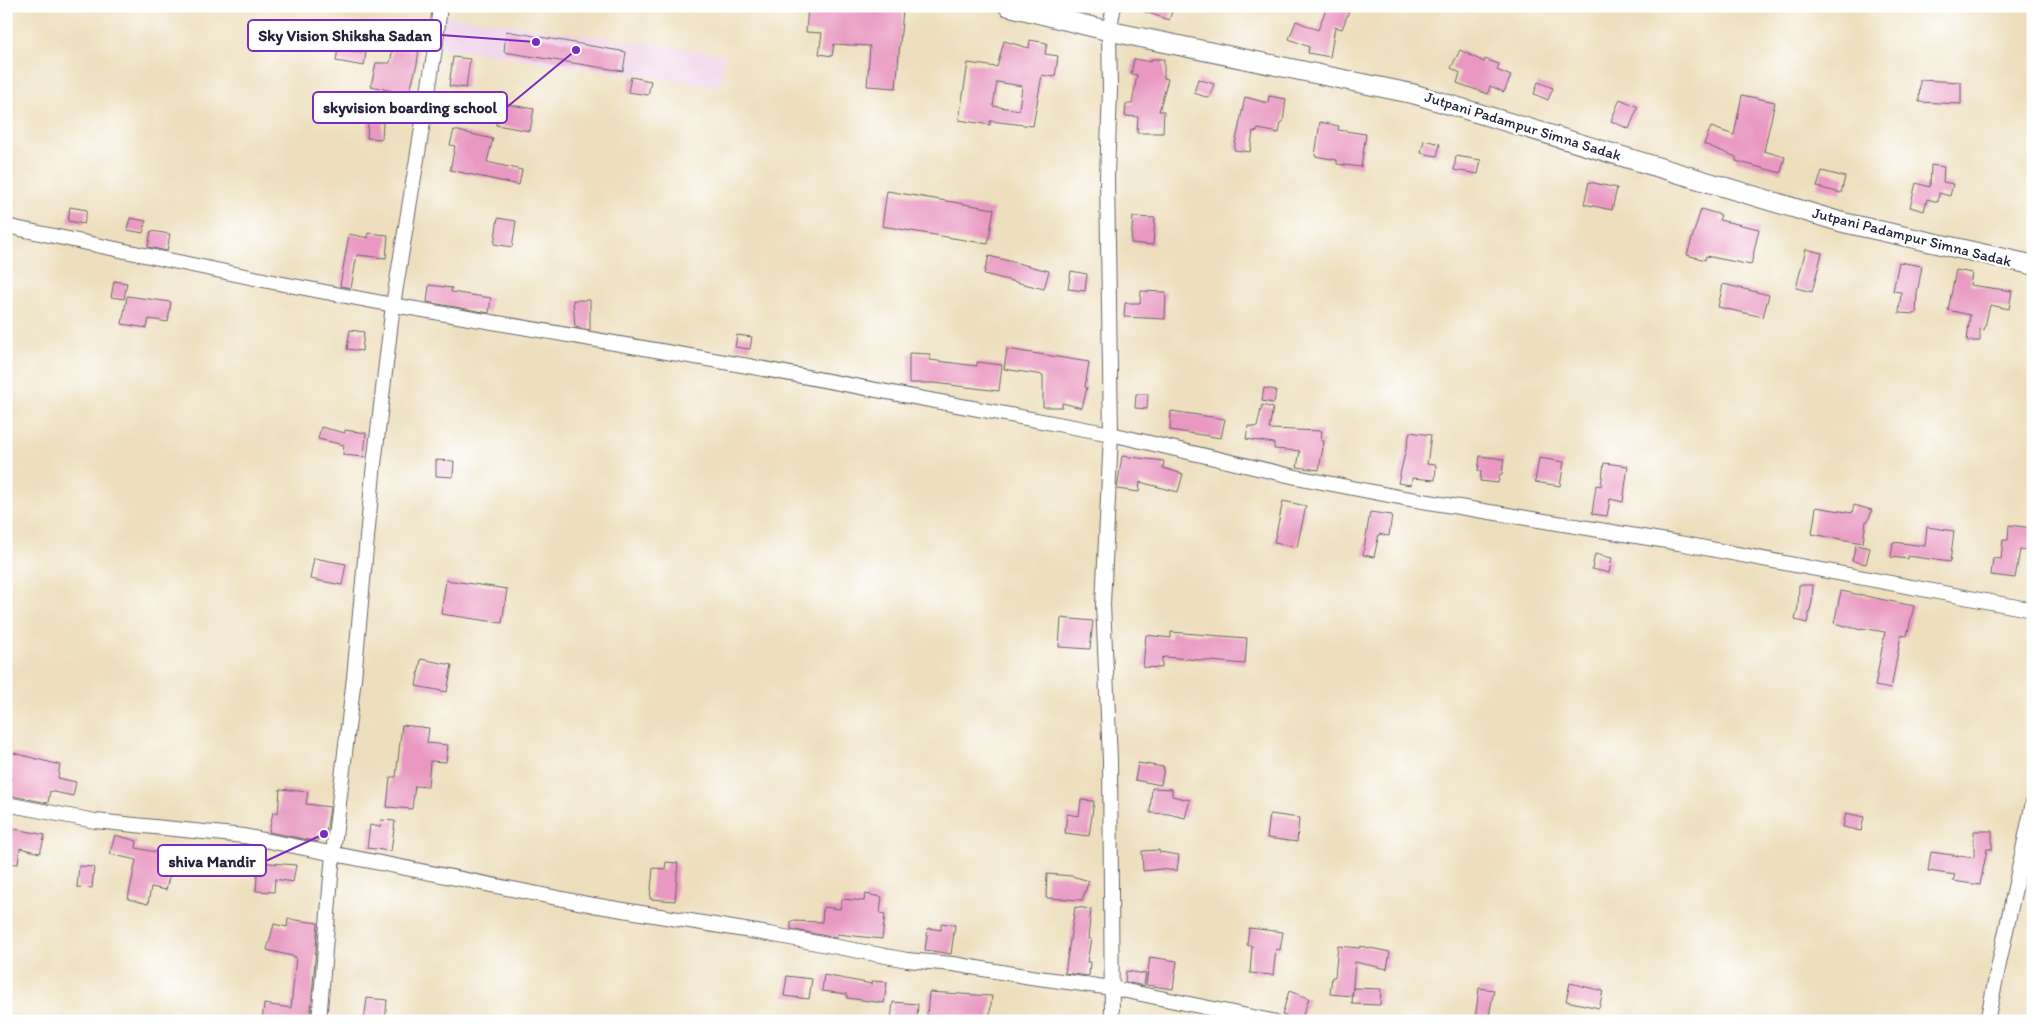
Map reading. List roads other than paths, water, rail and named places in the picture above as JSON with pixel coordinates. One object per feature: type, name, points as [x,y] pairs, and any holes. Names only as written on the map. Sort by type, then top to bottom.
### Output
[{"type":"street","points":[[319,1021],[333,853],[354,678],[373,473],[393,304],[435,49],[440,6]]},
{"type":"street","name":"Jutpani Padampur Simna Sadak","points":[[1008,6],[1108,30],[1414,94],[1841,222],[2033,265]]},
{"type":"street","points":[[1112,1021],[1110,760],[1103,604],[1111,434],[1107,177],[1110,90],[1108,30],[1114,6]]},
{"type":"street","points":[[6,226],[273,282],[748,366],[1111,434],[1296,477],[1404,498],[1680,542],[2033,610]]},
{"type":"street","points":[[1988,1021],[2033,802]]},
{"type":"street","points":[[6,804],[95,821],[244,836],[593,905],[761,932],[907,960],[953,964],[1112,988],[1272,1021]]},
{"type":"place","name":"Sky Vision Shiksha Sadan","points":[[536,42]]},
{"type":"place","name":"skyvision boarding school","points":[[576,50]]},
{"type":"place","name":"shiva Mandir","points":[[324,834]]}]
